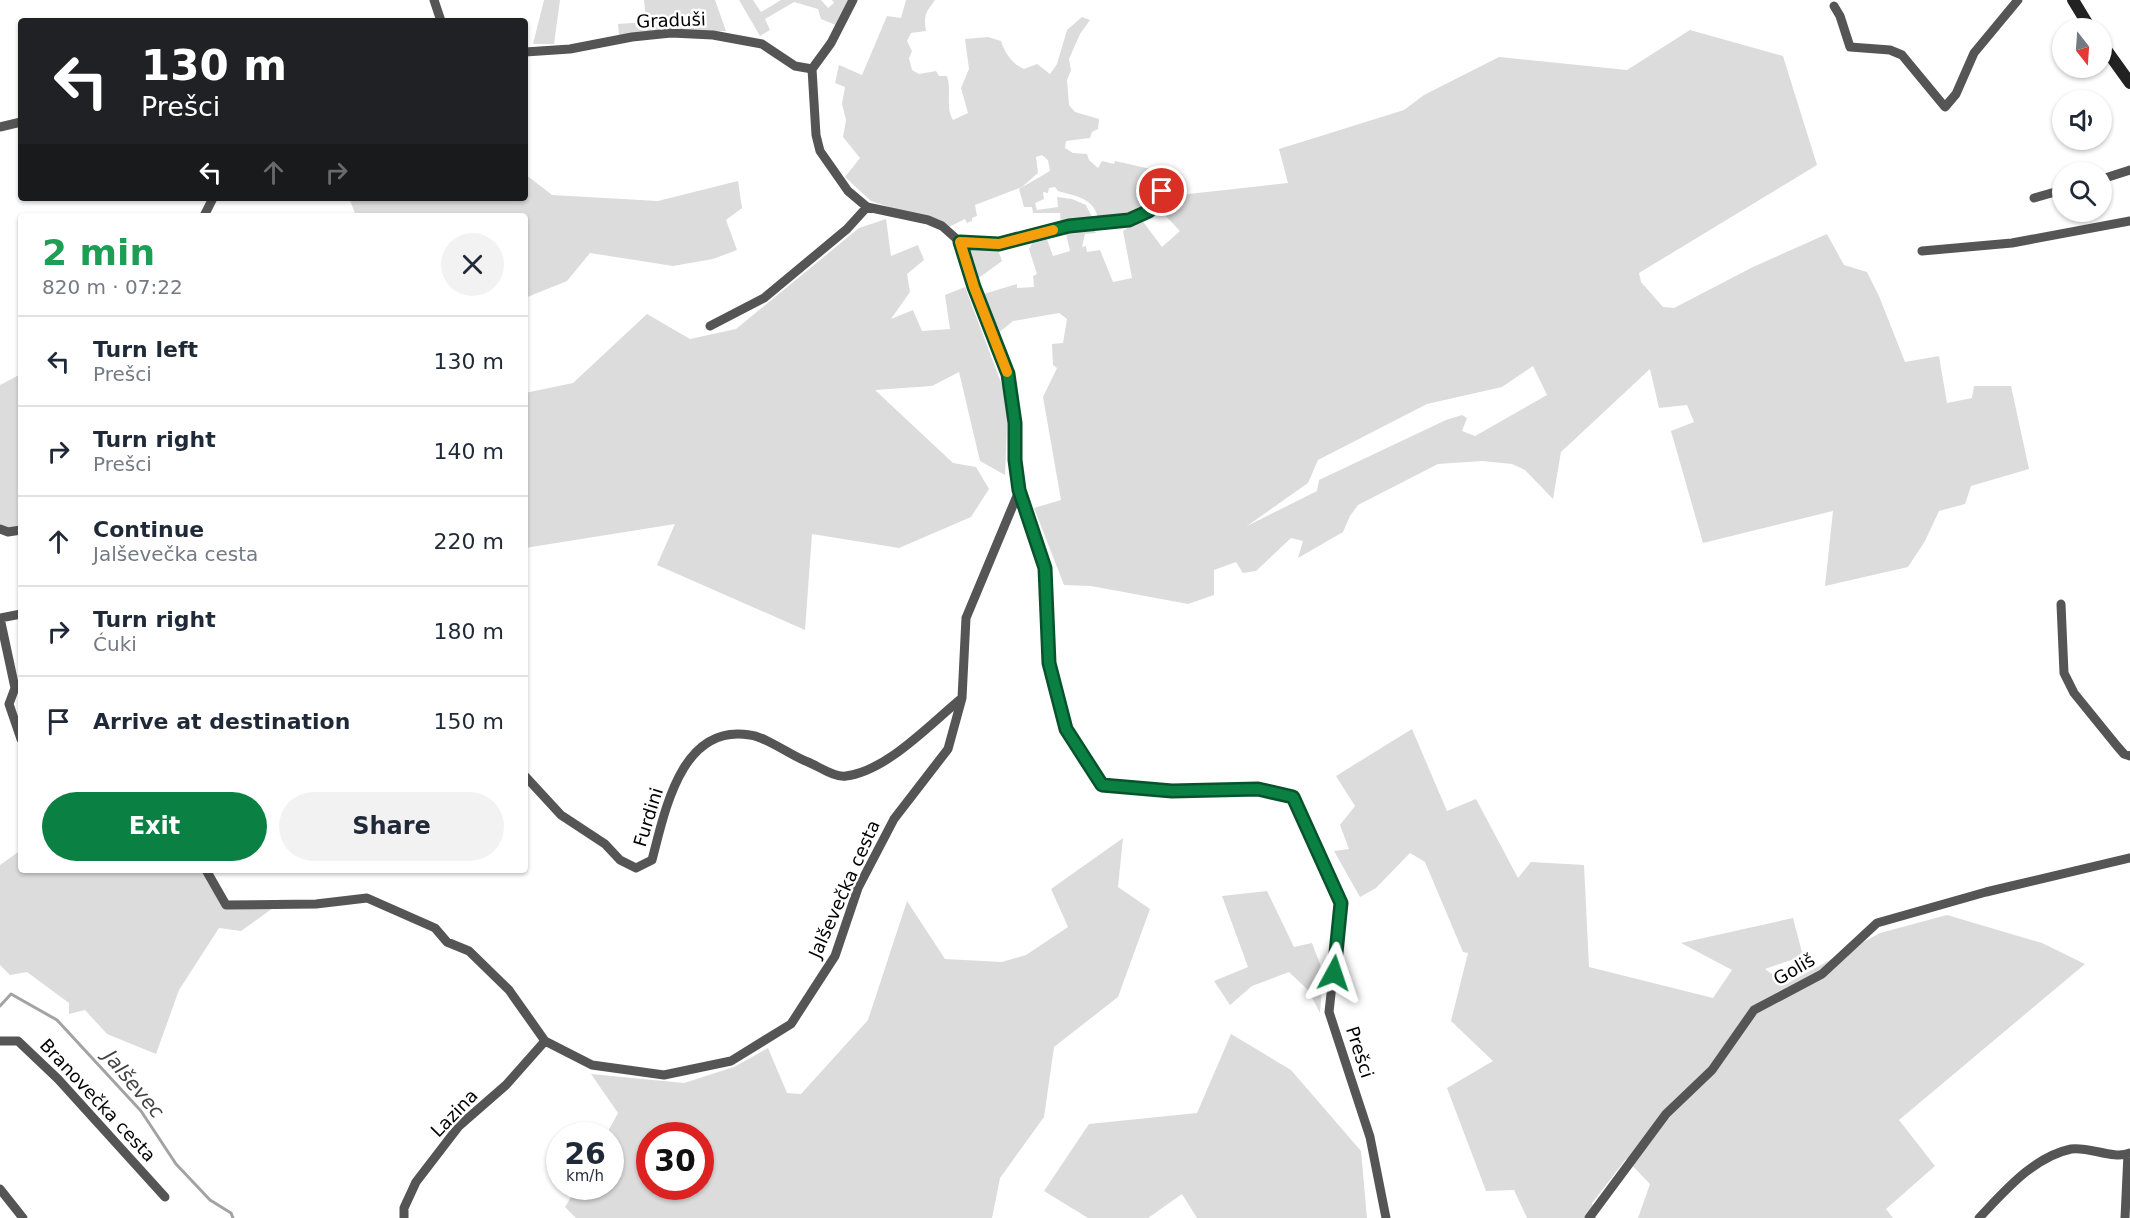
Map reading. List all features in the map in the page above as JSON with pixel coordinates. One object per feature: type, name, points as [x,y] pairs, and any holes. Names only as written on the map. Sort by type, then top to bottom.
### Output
[{"type":"street","points":[[434,0],[440,18]]},
{"type":"street","points":[[853,0],[831,43],[812,69],[816,135],[820,151],[848,191],[867,207],[928,220],[942,226],[960,242],[974,287],[1008,374],[1015,423],[1015,460],[1019,490]]},
{"type":"street","points":[[1834,6],[1840,16],[1850,47],[1890,50],[1902,55],[1945,107],[1956,94],[1974,53],[2018,0]]},
{"type":"street","points":[[2073,0],[2084,18]]},
{"type":"street","name":"Graduši","points":[[528,52],[570,49],[671,33],[713,35],[762,44],[795,66],[812,69]]},
{"type":"street","points":[[2112,58],[2130,83]]},
{"type":"street","points":[[0,127],[18,123]]},
{"type":"street","points":[[2112,176],[2130,170]]},
{"type":"street","points":[[960,242],[1008,243],[1069,226],[1136,217],[1149,211],[1157,202],[1162,191],[1165,172]]},
{"type":"street","points":[[2034,198],[2052,193]]},
{"type":"street","points":[[710,326],[764,298],[847,229],[867,207]]},
{"type":"street","points":[[1922,251],[2012,243],[2130,220]]},
{"type":"street","name":"Jalševečka cesta","points":[[208,873],[226,905],[316,904],[367,898],[435,928],[447,942],[469,951],[509,990],[545,1041],[592,1065],[664,1075],[731,1061],[791,1024],[835,956],[858,888],[894,819],[948,749],[962,698],[966,618],[1019,490]]},
{"type":"street","name":"Prešci","points":[[1019,490],[1045,568],[1049,663],[1066,729],[1102,785],[1172,791],[1258,789],[1293,797],[1311,832],[1341,903],[1329,1012],[1370,1137],[1386,1218]]},
{"type":"street","points":[[0,529],[8,532],[18,530]]},
{"type":"street","points":[[2061,604],[2064,673],[2074,693],[2124,754],[2130,756]]},
{"type":"street","points":[[18,615],[0,618],[15,688],[9,704],[18,730]]},
{"type":"street","name":"Furdini","points":[[528,779],[561,815],[605,844],[620,860],[636,868],[652,860],[670,794],[688,761],[703,745],[722,735],[752,735],[799,759],[844,777],[877,767],[962,698]]},
{"type":"street","name":"Goliš","points":[[1589,1218],[1666,1114],[1712,1070],[1754,1010],[1822,974],[1877,923],[1986,892],[2130,858]]},
{"type":"street","name":"Branovečka cesta","points":[[0,1041],[18,1041],[58,1079],[165,1197]]},
{"type":"street","name":"Lazina","points":[[404,1218],[404,1209],[416,1182],[459,1126],[506,1085],[545,1041]]},
{"type":"street","points":[[1979,1218],[2012,1183],[2044,1161],[2071,1149],[2129,1154],[2125,1218]]},
{"type":"street","points":[[0,1189],[23,1218]]},
{"type":"shaded area","points":[[544,0],[560,0],[554,44],[533,44]]},
{"type":"shaded area","points":[[644,0],[715,0],[726,31],[647,32],[619,36],[618,24],[646,22]]},
{"type":"shaded area","points":[[739,0],[753,0],[761,12],[781,0],[821,0],[828,8],[834,3],[832,0],[848,0],[847,8],[838,26],[821,19],[818,9],[794,2],[765,19],[770,30],[760,36]]},
{"type":"shaded area","points":[[906,0],[935,0],[925,16],[926,31],[911,33],[907,41],[912,51],[909,58],[912,70],[919,74],[936,71],[939,76],[947,76],[949,110],[953,120],[968,113],[961,88],[969,69],[965,39],[988,37],[1001,41],[1010,58],[1020,67],[1024,69],[1037,64],[1050,74],[1057,64],[1067,30],[1082,17],[1090,20],[1080,34],[1069,59],[1071,70],[1067,80],[1069,105],[1075,112],[1099,119],[1098,129],[1092,132],[1090,138],[1066,141],[1065,148],[1073,153],[1087,154],[1089,160],[1098,168],[1102,161],[1114,164],[1115,161],[1155,170],[1162,182],[1150,203],[1131,216],[1098,219],[1089,202],[1058,191],[1055,187],[1049,188],[1048,193],[1043,192],[1044,199],[1035,203],[1037,210],[1058,207],[1057,197],[1072,199],[1086,205],[1092,217],[1061,226],[1060,213],[1033,213],[1032,207],[1024,207],[1019,189],[1050,171],[1048,160],[1042,155],[1036,157],[1038,173],[1022,187],[975,205],[977,216],[967,223],[965,219],[949,227],[871,201],[845,177],[860,158],[843,137],[846,120],[842,104],[845,87],[835,83],[839,65],[862,75],[887,16],[901,18]]},
{"type":"shaded area","points":[[1690,30],[1783,56],[1817,165],[1639,273],[1641,282],[1663,307],[1674,308],[1753,267],[1827,234],[1844,265],[1867,272],[1905,362],[1939,356],[1947,403],[1972,398],[1974,386],[2011,386],[2029,469],[1971,486],[1965,504],[1939,511],[1925,541],[1908,567],[1825,586],[1833,511],[1703,543],[1671,431],[1694,422],[1687,405],[1659,408],[1650,369],[1561,452],[1553,499],[1525,470],[1512,464],[1482,461],[1438,464],[1358,505],[1343,532],[1298,558],[1303,541],[1291,538],[1256,571],[1243,573],[1236,562],[1214,570],[1214,595],[1188,604],[1091,586],[1064,585],[1034,508],[1061,500],[1043,397],[1057,368],[1053,365],[1052,344],[1063,343],[1067,319],[1059,313],[1013,321],[997,334],[980,295],[1017,284],[1017,288],[1034,287],[1033,276],[1037,274],[1029,249],[1035,238],[1045,234],[1053,256],[1070,251],[1066,234],[1054,237],[1053,233],[1093,228],[1096,233],[1085,234],[1082,247],[1086,246],[1087,252],[1100,250],[1113,282],[1132,278],[1123,231],[1141,219],[1162,247],[1180,231],[1158,208],[1162,197],[1288,183],[1279,149],[1404,110],[1424,95],[1499,57],[1627,70]],"holes":[[[1533,366],[1547,395],[1475,436],[1462,431],[1467,418],[1462,415],[1446,420],[1319,480],[1317,491],[1247,526],[1308,483],[1318,460],[1427,404],[1502,387]]]},
{"type":"shaded area","points":[[528,176],[552,195],[658,201],[738,181],[742,208],[726,220],[737,250],[713,259],[673,266],[590,253],[567,281],[528,297],[528,213],[355,213],[350,201],[528,201]]},
{"type":"shaded area","points":[[886,219],[891,256],[918,245],[924,260],[907,274],[910,292],[891,319],[913,310],[922,331],[950,329],[945,295],[965,287],[1008,401],[1005,475],[980,461],[959,372],[932,386],[875,390],[953,463],[976,467],[989,489],[971,517],[899,548],[812,534],[805,630],[657,565],[675,524],[528,548],[528,392],[573,383],[647,314],[690,339],[736,329],[859,228]]},
{"type":"shaded area","points":[[964,247],[997,247],[1002,261],[976,280]]},
{"type":"shaded area","points":[[18,376],[18,534],[0,534],[0,385]]},
{"type":"shaded area","points":[[1412,729],[1447,811],[1476,799],[1518,878],[1531,862],[1584,865],[1589,967],[1713,998],[1732,970],[1681,943],[1793,918],[1803,956],[1765,969],[1786,984],[1880,933],[1947,915],[2042,943],[2085,964],[1899,1120],[1935,1166],[1886,1209],[1893,1218],[1638,1218],[1650,1184],[1626,1159],[1592,1203],[1596,1218],[1527,1218],[1514,1190],[1486,1191],[1447,1088],[1493,1061],[1451,1021],[1468,953],[1463,952],[1425,862],[1410,853],[1376,888],[1360,897],[1334,851],[1349,849],[1340,825],[1355,806],[1336,776]]},
{"type":"shaded area","points":[[1123,838],[1118,887],[1150,909],[1118,997],[1054,1047],[1044,1117],[1000,1178],[992,1218],[576,1218],[565,1207],[569,1200],[624,1200],[624,1122],[613,1122],[618,1113],[591,1074],[684,1083],[734,1067],[768,1048],[787,1093],[801,1094],[868,1020],[907,901],[945,959],[1002,962],[1026,955],[1068,927],[1051,889]]},
{"type":"shaded area","points":[[18,852],[18,873],[207,873],[226,908],[273,908],[241,931],[219,928],[179,990],[156,1054],[107,1034],[85,1010],[69,1014],[69,1003],[27,972],[10,975],[0,965],[0,865]]},
{"type":"shaded area","points":[[1267,891],[1294,947],[1312,943],[1323,972],[1320,1013],[1308,990],[1289,972],[1252,986],[1230,1005],[1214,981],[1248,967],[1222,896]]},
{"type":"shaded area","points":[[1231,1034],[1291,1070],[1361,1151],[1367,1218],[1197,1218],[1182,1194],[1148,1218],[1088,1218],[1044,1191],[1089,1124],[1197,1113]]},
{"type":"waterway","name":"Jalševec","points":[[0,1006],[11,994],[57,1020],[141,1111],[176,1164],[210,1200],[231,1213],[233,1218]]},
{"type":"slow traffic","points":[[1007,372],[974,287],[960,242],[1008,243],[1053,230]]},
{"type":"route","points":[[1162,191],[1157,202],[1149,211],[1129,220],[1088,222],[1008,243],[960,242],[974,287],[1008,374],[1015,423],[1015,460],[1019,490],[1045,568],[1049,663],[1066,729],[1102,785],[1172,791],[1258,789],[1293,797],[1311,832],[1341,903],[1334,973]]}]
